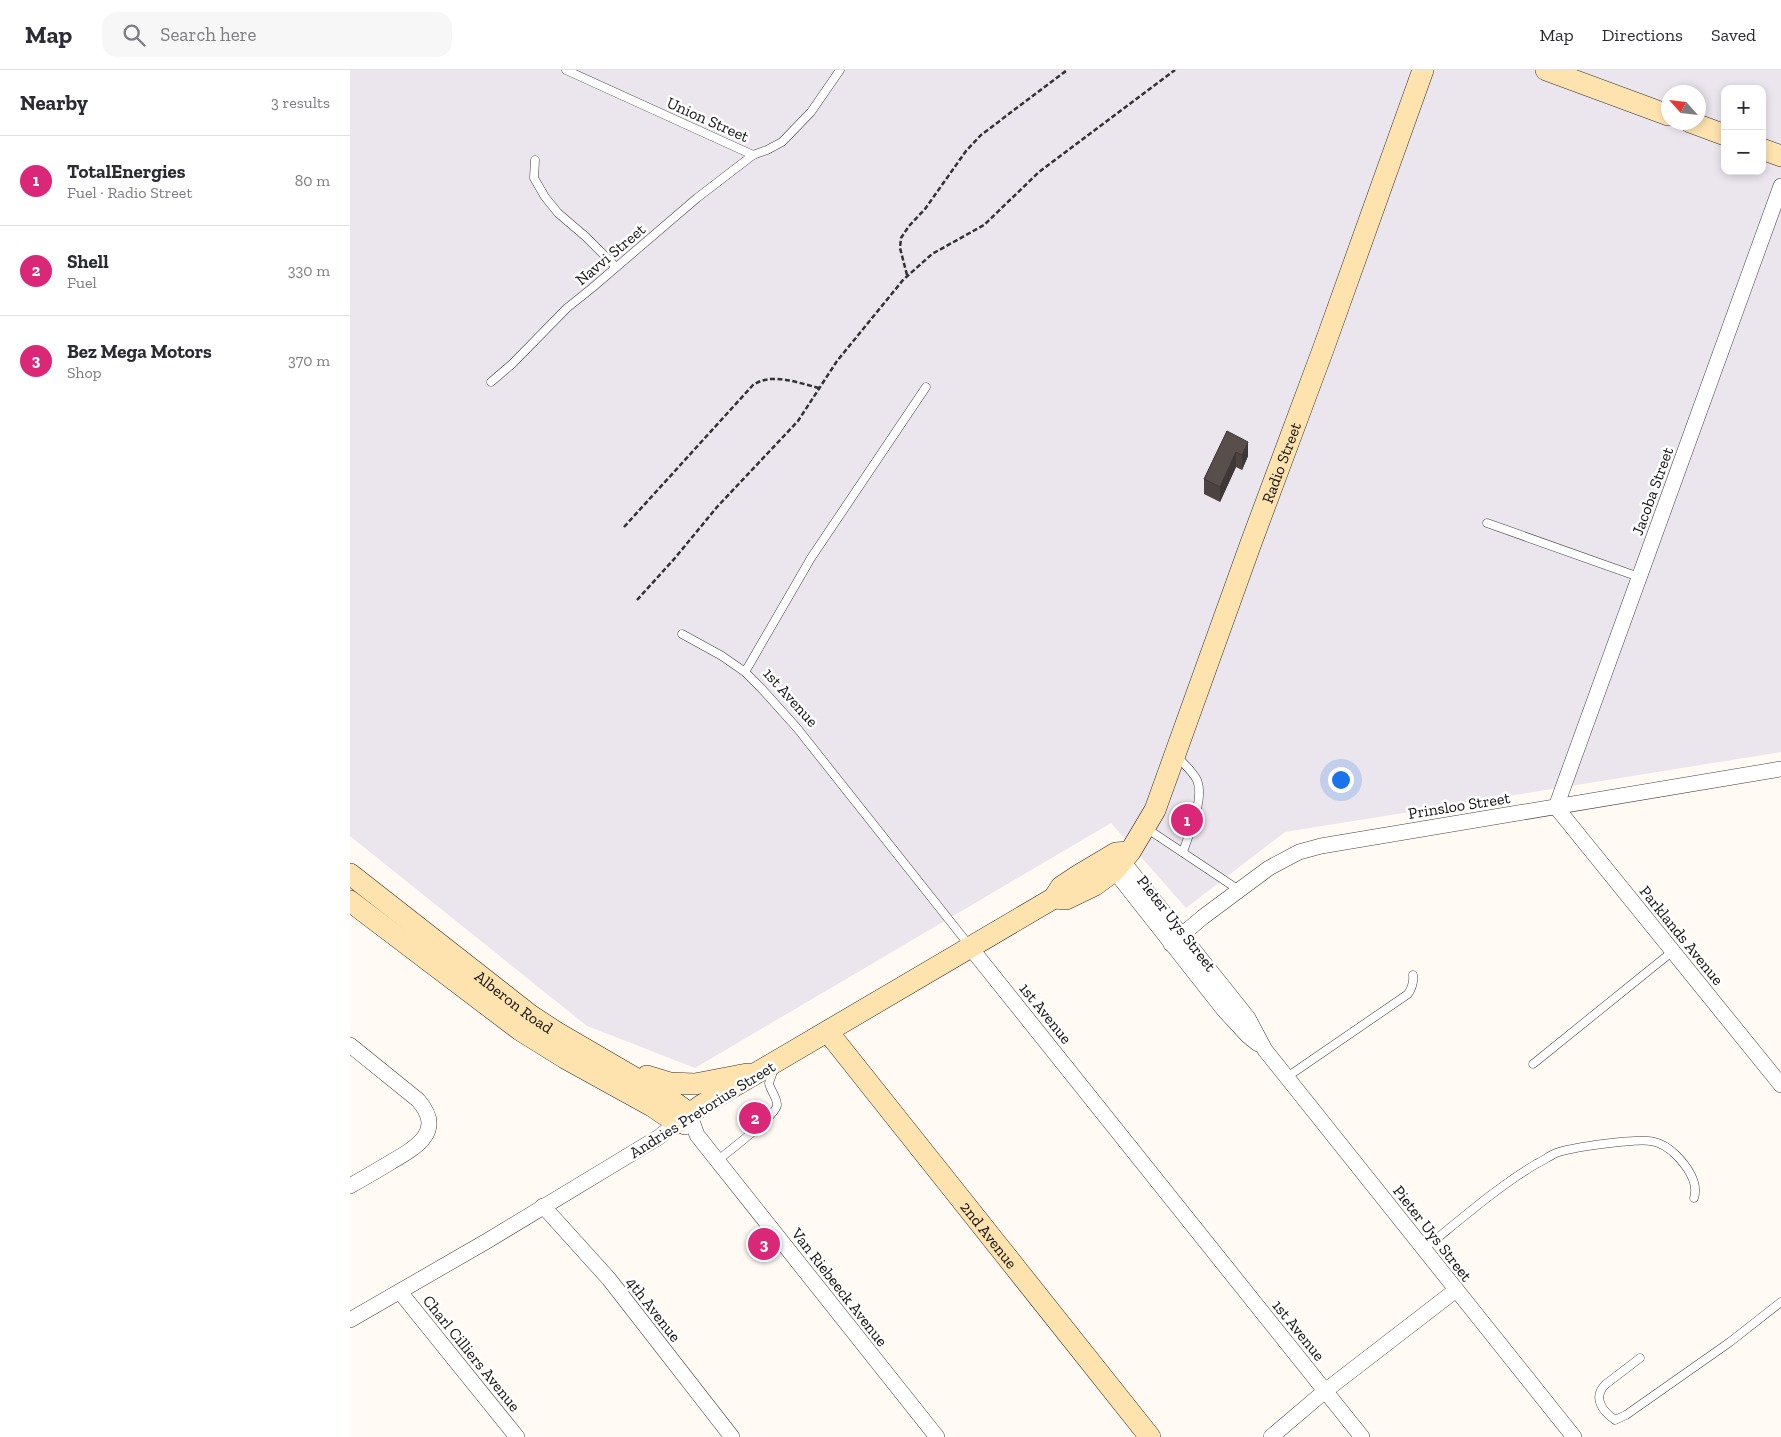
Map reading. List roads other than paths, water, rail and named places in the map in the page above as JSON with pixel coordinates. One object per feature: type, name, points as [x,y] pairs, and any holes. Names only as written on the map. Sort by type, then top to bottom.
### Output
[{"type":"main road","name":"Radio Street","points":[[1118,859],[1146,828],[1155,810],[1423,70]]},
{"type":"main road","points":[[1546,70],[1661,111]]},
{"type":"main road","points":[[1706,128],[1721,134]]},
{"type":"main road","points":[[1766,150],[1781,156]]},
{"type":"main road","name":"Andries Pretorius Street","points":[[683,1118],[970,946],[1054,898],[1061,887],[1118,859]]},
{"type":"main road","name":"Alberon Road","points":[[350,874],[506,998],[556,1032],[664,1095],[683,1118]]},
{"type":"main road","name":"Alberon Road","points":[[350,901],[520,1030],[652,1106],[683,1118]]},
{"type":"main road","name":"2nd Avenue","points":[[828,1032],[1150,1437]]},
{"type":"main road","points":[[604,1060],[657,1080],[682,1084],[696,1084],[768,1067]]},
{"type":"street","name":"Jacoba Street","points":[[1556,807],[1781,186]]},
{"type":"street","name":"Prinsloo Street","points":[[1177,939],[1268,868],[1299,852],[1321,846],[1780,770]]},
{"type":"street","name":"Parklands Avenue","points":[[1556,807],[1781,1085]]},
{"type":"street","name":"Pieter Uys Street","points":[[1118,859],[1177,939],[1248,1018],[1265,1050],[1574,1437]]},
{"type":"street","name":"1st Avenue","points":[[970,946],[1362,1437]]},
{"type":"street","points":[[350,1046],[410,1092],[424,1106],[429,1119],[427,1134],[416,1147],[350,1186]]},
{"type":"street","name":"Van Riebeeck Avenue","points":[[683,1118],[938,1437]]},
{"type":"street","name":"Andries Pretorius Street","points":[[350,1320],[659,1137],[683,1118]]},
{"type":"street","name":"4th Avenue","points":[[543,1206],[609,1279],[732,1437]]},
{"type":"street","points":[[1271,1437],[1325,1391],[1456,1290]]},
{"type":"street","name":"Charl Cilliers Avenue","points":[[400,1292],[517,1437]]},
{"type":"lane","name":"Union Street","points":[[566,70],[754,155],[782,142],[811,112],[840,70]]},
{"type":"lane","name":"Navvi Street","points":[[491,382],[512,364],[566,308],[697,198],[754,155]]},
{"type":"lane","points":[[535,160],[534,178],[545,197],[558,213],[586,237],[616,267]]},
{"type":"lane","points":[[745,672],[811,558],[926,387]]},
{"type":"lane","points":[[1488,523],[1640,577]]},
{"type":"lane","name":"1st Avenue","points":[[682,634],[722,656],[745,672],[761,688],[797,728],[970,946]]},
{"type":"lane","points":[[1175,754],[1196,779],[1200,790],[1198,804],[1183,852]]},
{"type":"lane","points":[[1146,828],[1239,890]]},
{"type":"lane","points":[[1533,1064],[1673,951]]},
{"type":"lane","points":[[1287,1077],[1408,994],[1412,989],[1413,975]]},
{"type":"lane","points":[[718,1160],[766,1120],[776,1109],[777,1102],[769,1083],[768,1067]]},
{"type":"lane","points":[[1424,1249],[1514,1177],[1556,1153],[1585,1147],[1645,1140],[1657,1141],[1665,1145],[1677,1156],[1692,1176],[1697,1190],[1694,1198]]},
{"type":"lane","points":[[1640,1358],[1601,1388],[1598,1395],[1598,1401],[1605,1412],[1615,1420],[1626,1415],[1730,1342],[1781,1302]]},
{"type":"place","name":"TotalEnergies","points":[[1187,820]]},
{"type":"place","name":"Shell","points":[[755,1118]]},
{"type":"place","name":"Bez Mega Motors","points":[[764,1244]]}]
